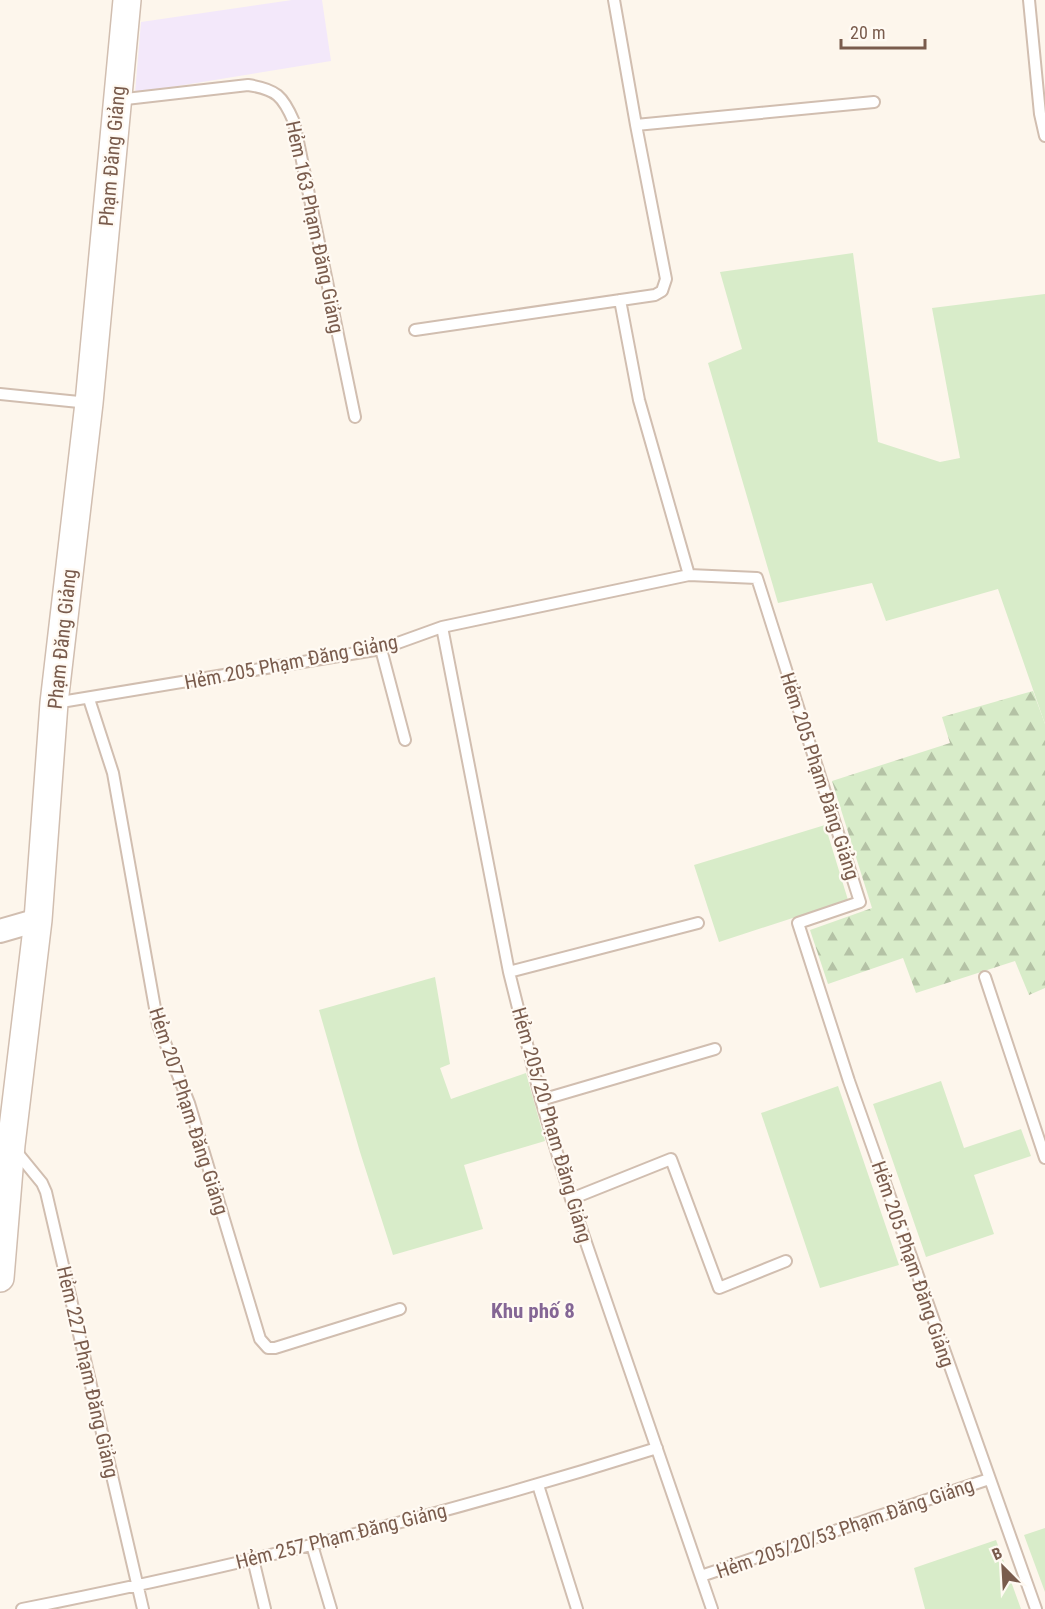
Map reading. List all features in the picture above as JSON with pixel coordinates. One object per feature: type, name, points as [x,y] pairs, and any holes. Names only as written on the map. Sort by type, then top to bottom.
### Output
[{"type":"street","name":"Phạm Đăng Giảng","points":[[0,1278],[11,1145],[38,920],[54,703],[89,403],[126,0]]},
{"type":"street","points":[[0,931],[38,920]]},
{"type":"lane","points":[[415,330],[655,295],[662,291],[666,279],[614,0]]},
{"type":"lane","points":[[1029,0],[1040,114],[1045,136]]},
{"type":"lane","name":"Hẻm 163 Phạm Đăng Giảng","points":[[117,100],[248,86],[268,90],[282,98],[294,122],[355,417]]},
{"type":"lane","points":[[636,125],[874,102]]},
{"type":"lane","points":[[620,300],[639,400],[689,575]]},
{"type":"lane","points":[[0,394],[89,403]]},
{"type":"lane","name":"Hẻm 205 Phạm Đăng Giảng","points":[[54,703],[381,649],[442,627],[689,575],[757,578],[860,902],[798,923],[849,1081],[1036,1609]]},
{"type":"lane","name":"Hẻm 205/20 Phạm Đăng Giảng","points":[[442,627],[509,972],[541,1100],[571,1198],[712,1609]]},
{"type":"lane","points":[[381,649],[405,740]]},
{"type":"lane","name":"Hẻm 207 Phạm Đăng Giảng","points":[[89,699],[113,773],[158,1025],[189,1104],[260,1339],[268,1348],[275,1348],[400,1309]]},
{"type":"lane","points":[[509,972],[698,923]]},
{"type":"lane","points":[[985,977],[1045,1158]]},
{"type":"lane","points":[[541,1100],[715,1049]]},
{"type":"lane","name":"Hẻm 227 Phạm Đăng Giảng","points":[[11,1145],[42,1183],[46,1192],[143,1609]]},
{"type":"lane","points":[[571,1198],[671,1159],[718,1288],[786,1261]]},
{"type":"lane","name":"Hẻm 257 Phạm Đăng Giảng","points":[[22,1609],[137,1586],[312,1545],[538,1485],[657,1448]]},
{"type":"lane","name":"Hẻm 205/20/53 Phạm Đăng Giảng","points":[[701,1576],[989,1479]]},
{"type":"lane","points":[[538,1485],[577,1609]]},
{"type":"lane","points":[[312,1545],[331,1609]]},
{"type":"lane","points":[[253,1559],[265,1609]]},
{"type":"shaded area","points":[[292,0],[322,0],[331,61],[135,93],[141,22]]},
{"type":"green space","points":[[853,253],[878,442],[940,462],[960,458],[932,308],[1045,294],[1045,724],[998,589],[886,621],[872,583],[778,603],[708,363],[742,349],[720,272]]},
{"type":"green space","points":[[1033,691],[1045,724],[1045,988],[1029,995],[1015,961],[916,993],[903,958],[828,984],[810,930],[872,908],[832,781],[950,743],[942,717]]},
{"type":"green space","points":[[825,825],[848,900],[719,942],[694,865]]},
{"type":"green space","points":[[435,977],[450,1064],[440,1068],[451,1099],[526,1073],[545,1141],[464,1165],[483,1229],[393,1255],[360,1152],[319,1010]]},
{"type":"green space","points":[[941,1081],[964,1148],[1021,1129],[1031,1156],[974,1175],[994,1234],[926,1257],[873,1104]]},
{"type":"green space","points":[[838,1086],[899,1265],[820,1288],[761,1113]]},
{"type":"green space","points":[[1045,1528],[1045,1592],[1024,1535]]},
{"type":"green space","points":[[996,1540],[1021,1609],[925,1609],[914,1568]]},
{"type":"district","name":"Khu phố 8","points":[[533,1311]]}]
